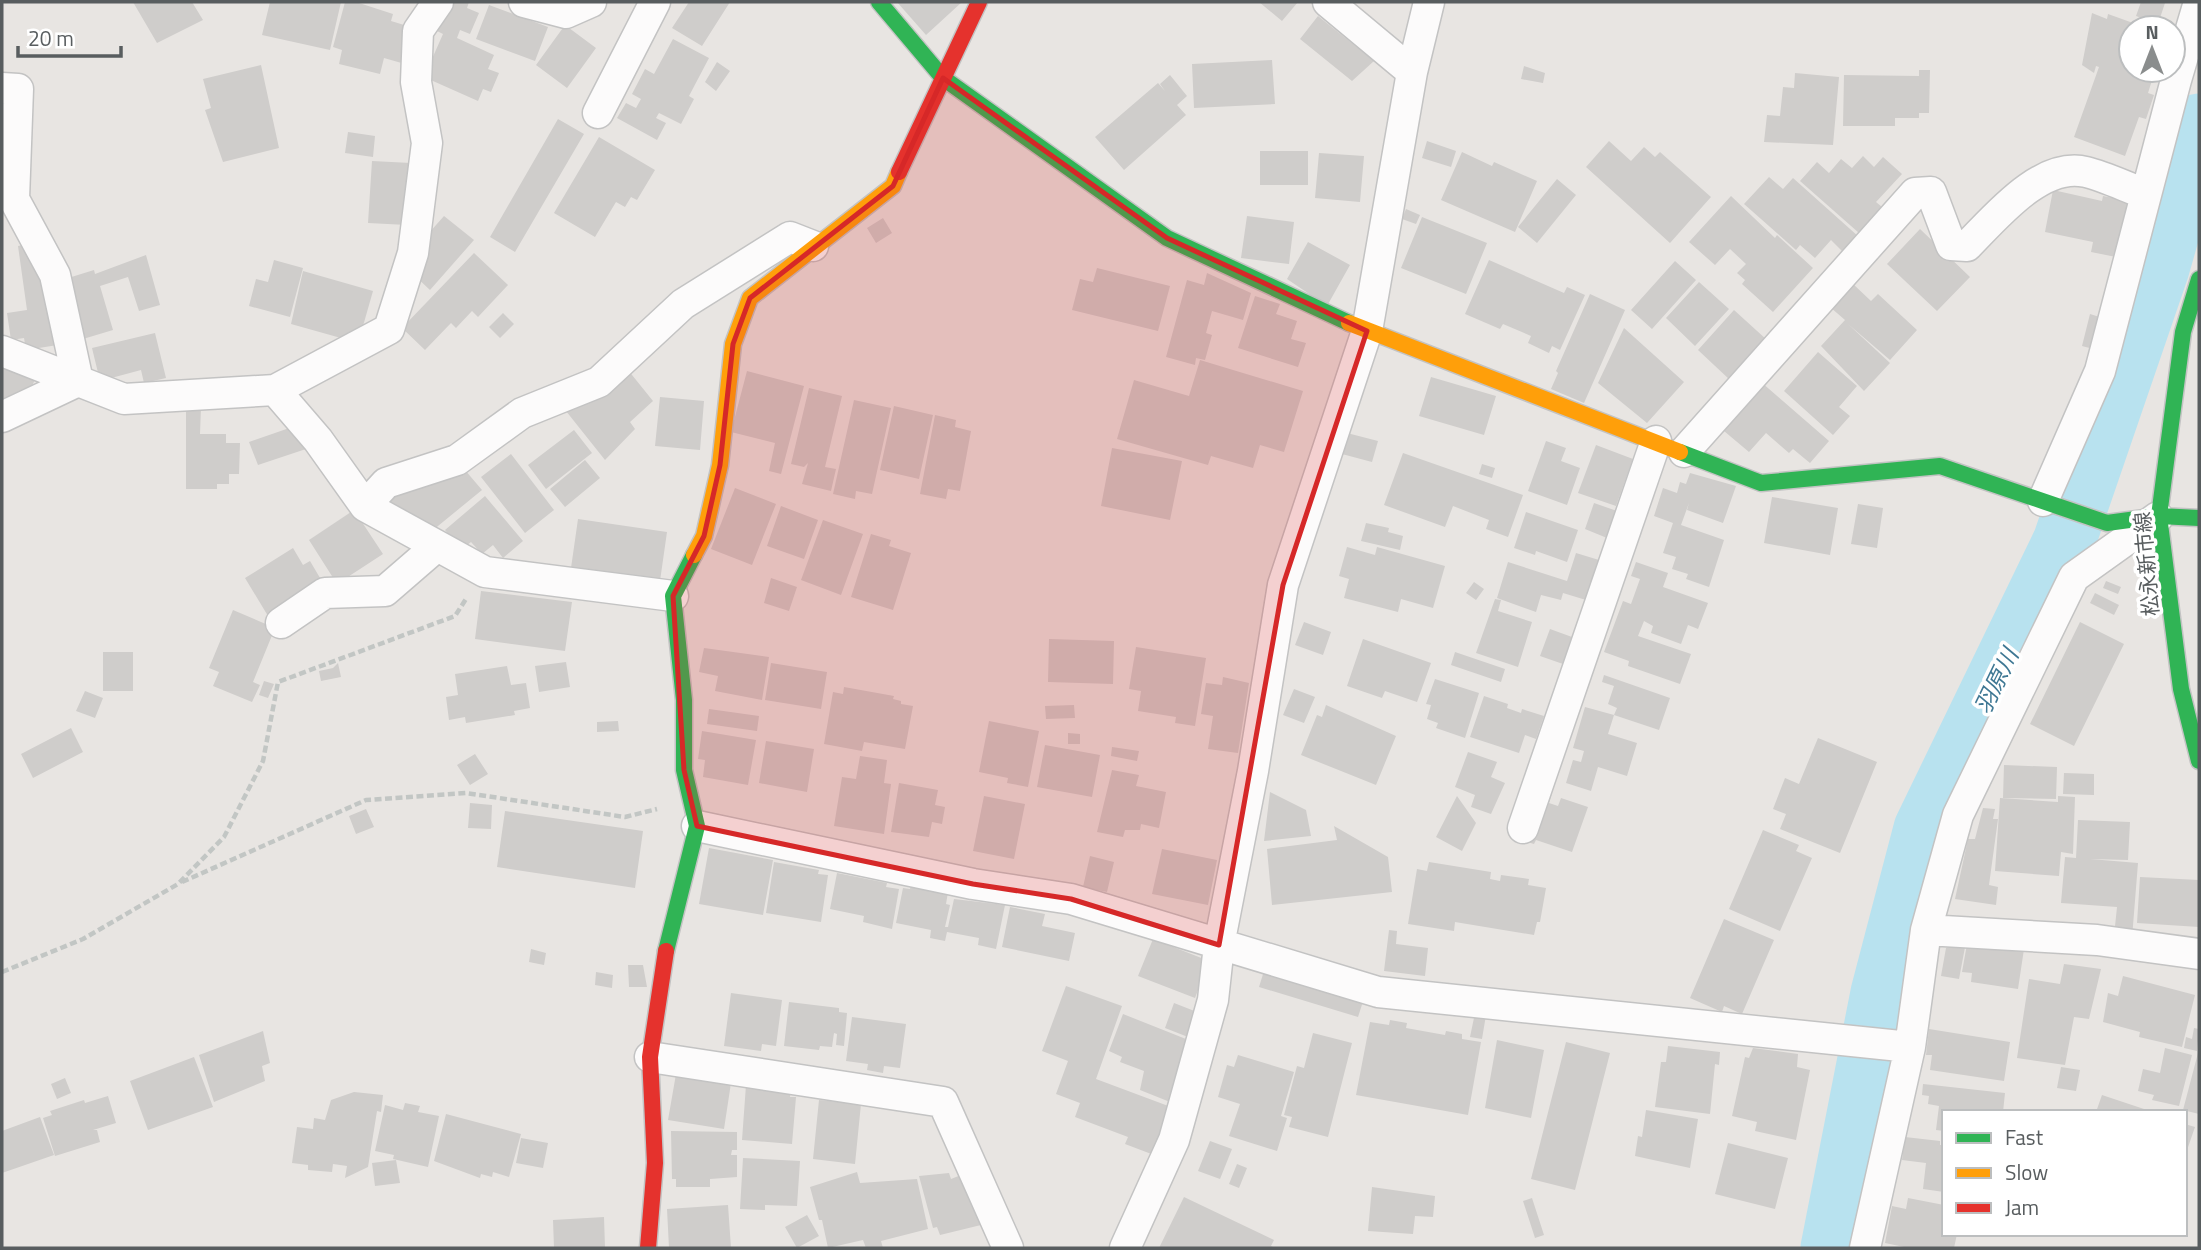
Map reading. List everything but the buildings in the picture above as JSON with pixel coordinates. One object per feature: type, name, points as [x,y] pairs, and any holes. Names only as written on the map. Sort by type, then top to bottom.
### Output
[{"type":"street","points":[[2,351],[124,399],[275,390],[389,329],[413,253],[427,143],[416,82],[418,31],[438,2]]},
{"type":"street","points":[[524,2],[566,13],[591,2]]},
{"type":"street","points":[[598,113],[655,2]]},
{"type":"street","points":[[879,2],[943,78],[1167,238],[1367,331],[1761,483],[1940,466],[2107,523],[2159,516],[2199,518]]},
{"type":"street","points":[[649,1248],[655,1163],[650,1056],[667,948],[694,813],[684,770],[684,700],[674,596],[704,536],[720,466],[733,344],[750,298],[893,186],[979,2]]},
{"type":"street","points":[[1328,2],[1412,72]]},
{"type":"street","points":[[1125,1248],[1174,1140],[1213,1000],[1219,945],[1253,771],[1283,585],[1367,331],[1412,72],[1429,2]]},
{"type":"street","points":[[2043,501],[2100,372],[2199,2]]},
{"type":"street","points":[[2,88],[18,89],[14,199],[55,275],[78,381]]},
{"type":"street","points":[[1684,452],[1915,193],[1931,192],[1951,245],[1968,246],[2016,197],[2057,171],[2084,171],[2146,194]]},
{"type":"street","points":[[365,506],[386,483],[457,460],[522,413],[599,382],[683,304],[790,237],[813,246]]},
{"type":"street","name":"松永新市線","points":[[2199,279],[2183,332],[2159,516],[2182,689],[2199,761]]},
{"type":"street","points":[[2,417],[78,381]]},
{"type":"street","points":[[275,390],[318,440],[365,506],[485,572],[674,596]]},
{"type":"street","points":[[1523,828],[1656,441]]},
{"type":"street","points":[[1865,1248],[1910,1047],[1926,930],[1958,816],[2074,577],[2159,516]]},
{"type":"street","points":[[281,624],[325,593],[386,591],[437,546]]},
{"type":"street","points":[[694,813],[973,884],[1071,898],[1378,992],[1910,1047]]},
{"type":"street","points":[[1926,930],[2097,940],[2199,954]]},
{"type":"street","points":[[650,1056],[943,1102],[1008,1248]]},
{"type":"path","points":[[178,884],[223,837],[263,761],[278,682],[455,616],[485,572]]},
{"type":"path","points":[[2,972],[83,939],[178,884],[366,800],[466,793],[625,817],[694,813]]},
{"type":"highlighted area","points":[[943,78],[1167,238],[1367,331],[1283,585],[1219,945],[1071,899],[973,884],[697,826],[684,770],[673,596],[704,536],[720,465],[733,344],[750,298],[893,186]]},
{"type":"waterway","name":"羽原川","points":[[1832,1248],[1882,993],[1925,829],[2064,542],[2158,268],[2199,125]]},
{"type":"traffic: fast","points":[[879,2],[943,78],[1167,238],[1349,323]]},
{"type":"traffic: fast","points":[[2199,279],[2183,332],[2159,516],[2181,689],[2199,761]]},
{"type":"traffic: fast","points":[[1680,452],[1761,483],[1940,466],[2107,523],[2159,516],[2199,518]]},
{"type":"traffic: fast","points":[[666,951],[697,826],[684,770],[684,700],[673,596],[694,555]]},
{"type":"traffic: slow","points":[[694,555],[704,536],[720,465],[733,344],[750,298],[893,186],[899,172]]},
{"type":"traffic: slow","points":[[1349,323],[1680,452]]},
{"type":"traffic: jam","points":[[899,172],[979,2]]},
{"type":"traffic: jam","points":[[648,1248],[655,1163],[650,1057],[666,951]]}]
